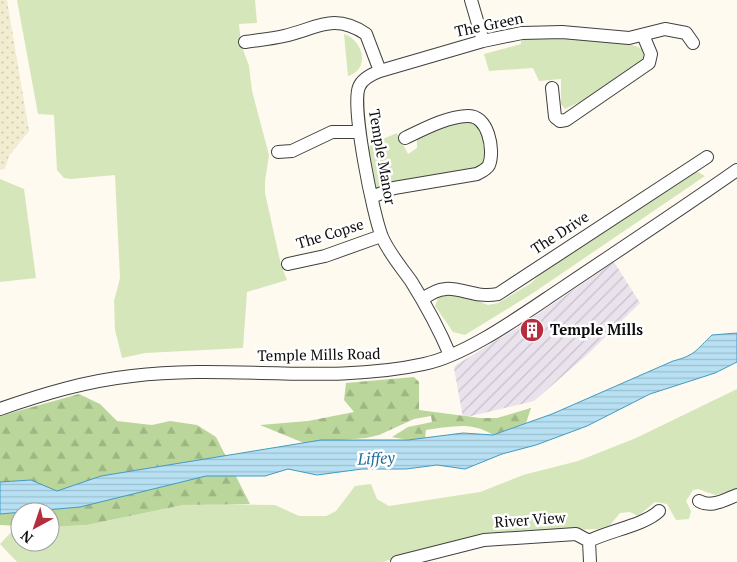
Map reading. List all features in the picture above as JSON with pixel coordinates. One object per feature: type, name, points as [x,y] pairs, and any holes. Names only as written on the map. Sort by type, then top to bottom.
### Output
[{"type":"street","points":[[472,0],[483,41]]},
{"type":"street","points":[[245,42],[282,37],[315,25],[343,23],[366,34],[377,72]]},
{"type":"street","name":"The Green","points":[[377,72],[483,41],[522,33],[562,32],[630,38],[666,28],[686,33],[692,43]]},
{"type":"street","points":[[552,88],[555,117],[560,121],[566,120],[649,63],[651,54],[643,35]]},
{"type":"street","name":"Temple Manor","points":[[377,72],[359,86],[356,108],[367,182],[381,236],[423,299],[450,356]]},
{"type":"street","points":[[372,197],[394,188],[477,174],[488,167],[490,146],[487,130],[477,118],[468,115],[444,122],[405,138]]},
{"type":"street","points":[[278,152],[292,151],[332,132],[359,132]]},
{"type":"street","name":"The Drive","points":[[423,299],[433,291],[446,287],[487,296],[498,294],[708,157]]},
{"type":"street","name":"Temple Mills Road","points":[[0,409],[59,389],[132,376],[243,372],[367,374],[426,364],[450,356],[535,306],[737,170]]},
{"type":"street","name":"The Copse","points":[[288,264],[324,256],[381,236]]},
{"type":"street","points":[[699,501],[705,505],[713,504],[737,495]]},
{"type":"street","points":[[590,562],[589,541],[606,532],[647,520],[659,511]]},
{"type":"street","name":"River View","points":[[397,562],[484,540],[581,534],[589,541]]},
{"type":"shaded area","points":[[0,0],[7,0],[29,131],[9,156],[5,169],[0,170]]},
{"type":"shaded area","name":"Temple Mills","points":[[614,262],[640,303],[588,354],[534,401],[463,418],[454,368],[456,365],[522,325]]},
{"type":"green space","points":[[17,0],[255,0],[257,23],[239,24],[241,44],[249,66],[252,91],[269,155],[265,193],[281,265],[287,280],[247,292],[243,348],[145,353],[122,358],[115,330],[114,301],[120,278],[115,175],[71,179],[64,178],[57,170],[54,115],[38,114]]},
{"type":"green space","points":[[344,34],[356,42],[362,55],[360,67],[348,76]]},
{"type":"green space","points":[[521,37],[583,38],[616,41],[642,49],[644,59],[588,98],[565,109],[561,104],[561,79],[539,81],[533,68],[489,71],[484,54],[521,44]]},
{"type":"green space","points":[[460,122],[469,122],[476,125],[479,129],[483,140],[484,153],[484,159],[480,168],[376,188],[368,149],[371,144],[397,133],[408,154],[417,148],[417,140],[424,132]]},
{"type":"green space","points":[[696,171],[705,176],[533,293],[465,335],[453,332],[435,306],[438,298],[446,294],[476,300],[488,305],[498,303],[530,284],[560,256]]},
{"type":"green space","points":[[0,179],[24,189],[36,278],[0,282]]},
{"type":"green space","points":[[414,377],[419,382],[419,410],[480,418],[497,418],[531,408],[526,423],[493,435],[477,428],[461,426],[426,430],[425,438],[408,440],[392,437],[408,427],[432,422],[431,416],[414,419],[379,435],[366,438],[304,443],[260,425],[308,421],[354,412],[344,400],[346,383]]},
{"type":"green space","points":[[737,389],[737,489],[715,495],[698,489],[693,490],[686,501],[691,511],[689,519],[676,520],[667,504],[655,502],[638,516],[630,512],[620,513],[610,525],[598,529],[567,530],[420,550],[383,562],[17,562],[0,544],[10,533],[10,552],[60,552],[60,526],[87,525],[183,505],[275,505],[299,516],[326,516],[336,511],[355,486],[371,484],[377,499],[389,506],[480,492],[523,475],[578,461],[636,438]]},
{"type":"green space","points":[[79,394],[100,404],[117,421],[152,425],[170,421],[197,425],[216,437],[250,504],[183,505],[87,525],[60,526],[60,502],[10,502],[10,526],[0,525],[0,416]]},
{"type":"water","name":"Liffey","points":[[737,333],[737,362],[715,373],[650,394],[587,426],[536,445],[502,454],[465,469],[437,465],[406,469],[362,469],[317,475],[288,469],[265,476],[206,476],[80,507],[60,509],[60,502],[10,502],[10,513],[0,514],[0,482],[31,480],[57,491],[101,476],[321,440],[408,440],[463,433],[493,435],[552,414],[673,361],[687,357],[712,335]]},
{"type":"place","name":"Temple Mills","points":[[532,330]]}]
